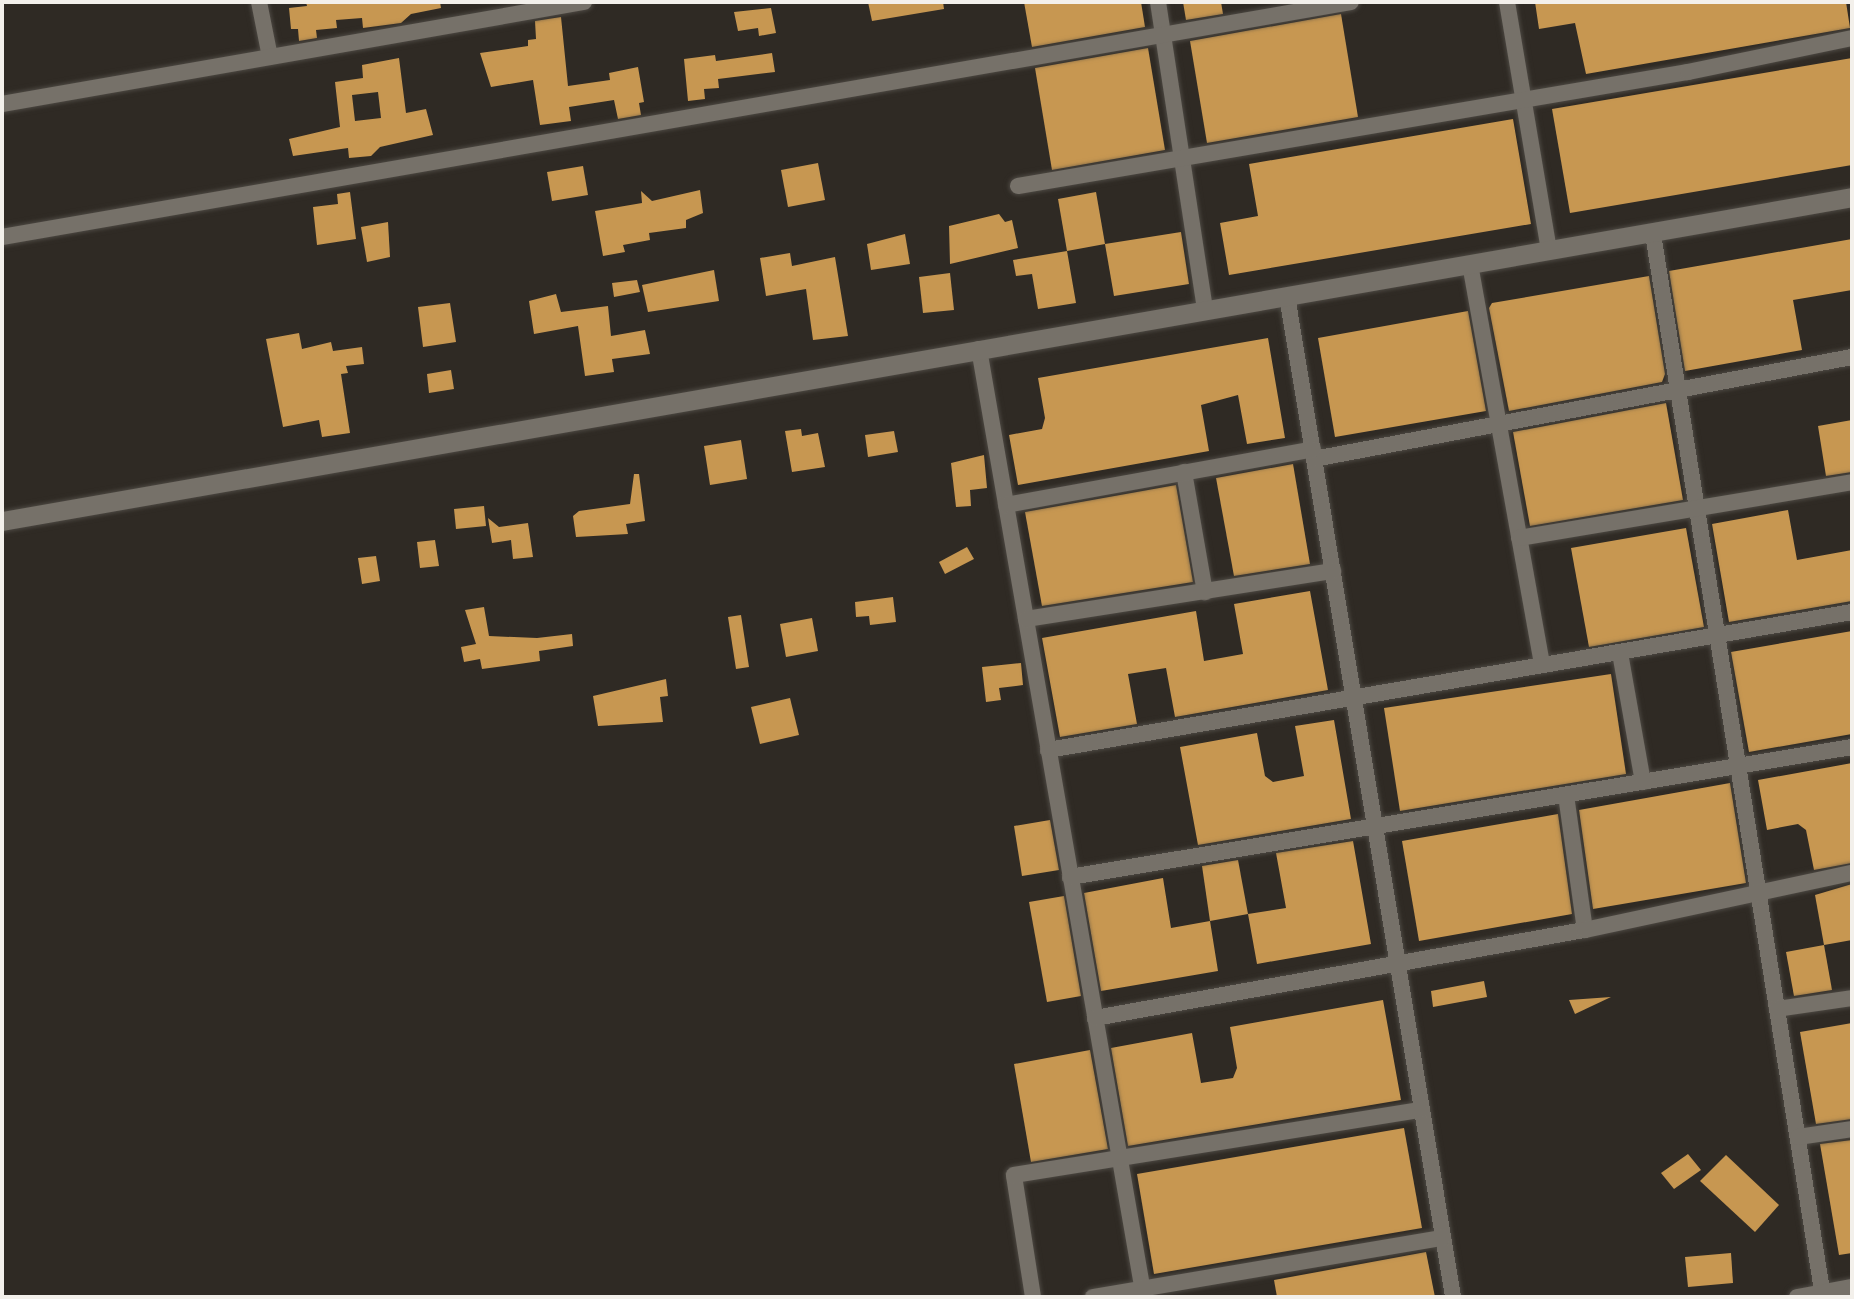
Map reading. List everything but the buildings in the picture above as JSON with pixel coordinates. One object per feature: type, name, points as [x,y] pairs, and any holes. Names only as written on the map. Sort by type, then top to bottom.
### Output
[{"type":"street","points":[[259,2],[270,57]]},
{"type":"street","points":[[2,104],[584,2]]},
{"type":"street","points":[[1157,2],[1179,159],[1205,309]]},
{"type":"street","points":[[2,237],[1351,2]]},
{"type":"street","points":[[1507,2],[1526,100],[1549,251]]},
{"type":"street","points":[[1018,186],[1526,100],[1852,38]]},
{"type":"street","points":[[2,521],[1205,309],[1653,234],[1852,197]]},
{"type":"street","points":[[1653,234],[1823,1295]]},
{"type":"street","points":[[1470,264],[1542,665]]},
{"type":"street","points":[[1287,296],[1453,1297]]},
{"type":"street","points":[[979,349],[1118,1159],[1144,1293]]},
{"type":"street","points":[[1006,505],[1184,472],[1499,424],[1852,356]]},
{"type":"street","points":[[1184,472],[1205,592]]},
{"type":"street","points":[[1519,538],[1852,482]]},
{"type":"street","points":[[1026,619],[1333,570]]},
{"type":"street","points":[[1048,750],[1852,612]]},
{"type":"street","points":[[1620,653],[1643,782]]},
{"type":"street","points":[[1070,877],[1852,747]]},
{"type":"street","points":[[1566,795],[1585,930]]},
{"type":"street","points":[[1095,1018],[1585,930],[1758,890],[1852,873]]},
{"type":"street","points":[[1777,1009],[1852,998]]},
{"type":"street","points":[[1033,1297],[1014,1175],[1422,1110]]},
{"type":"street","points":[[1798,1137],[1852,1129]]},
{"type":"street","points":[[1093,1297],[1144,1293],[1443,1238]]},
{"type":"street","points":[[1797,1297],[1823,1295],[1852,1287]]}]
